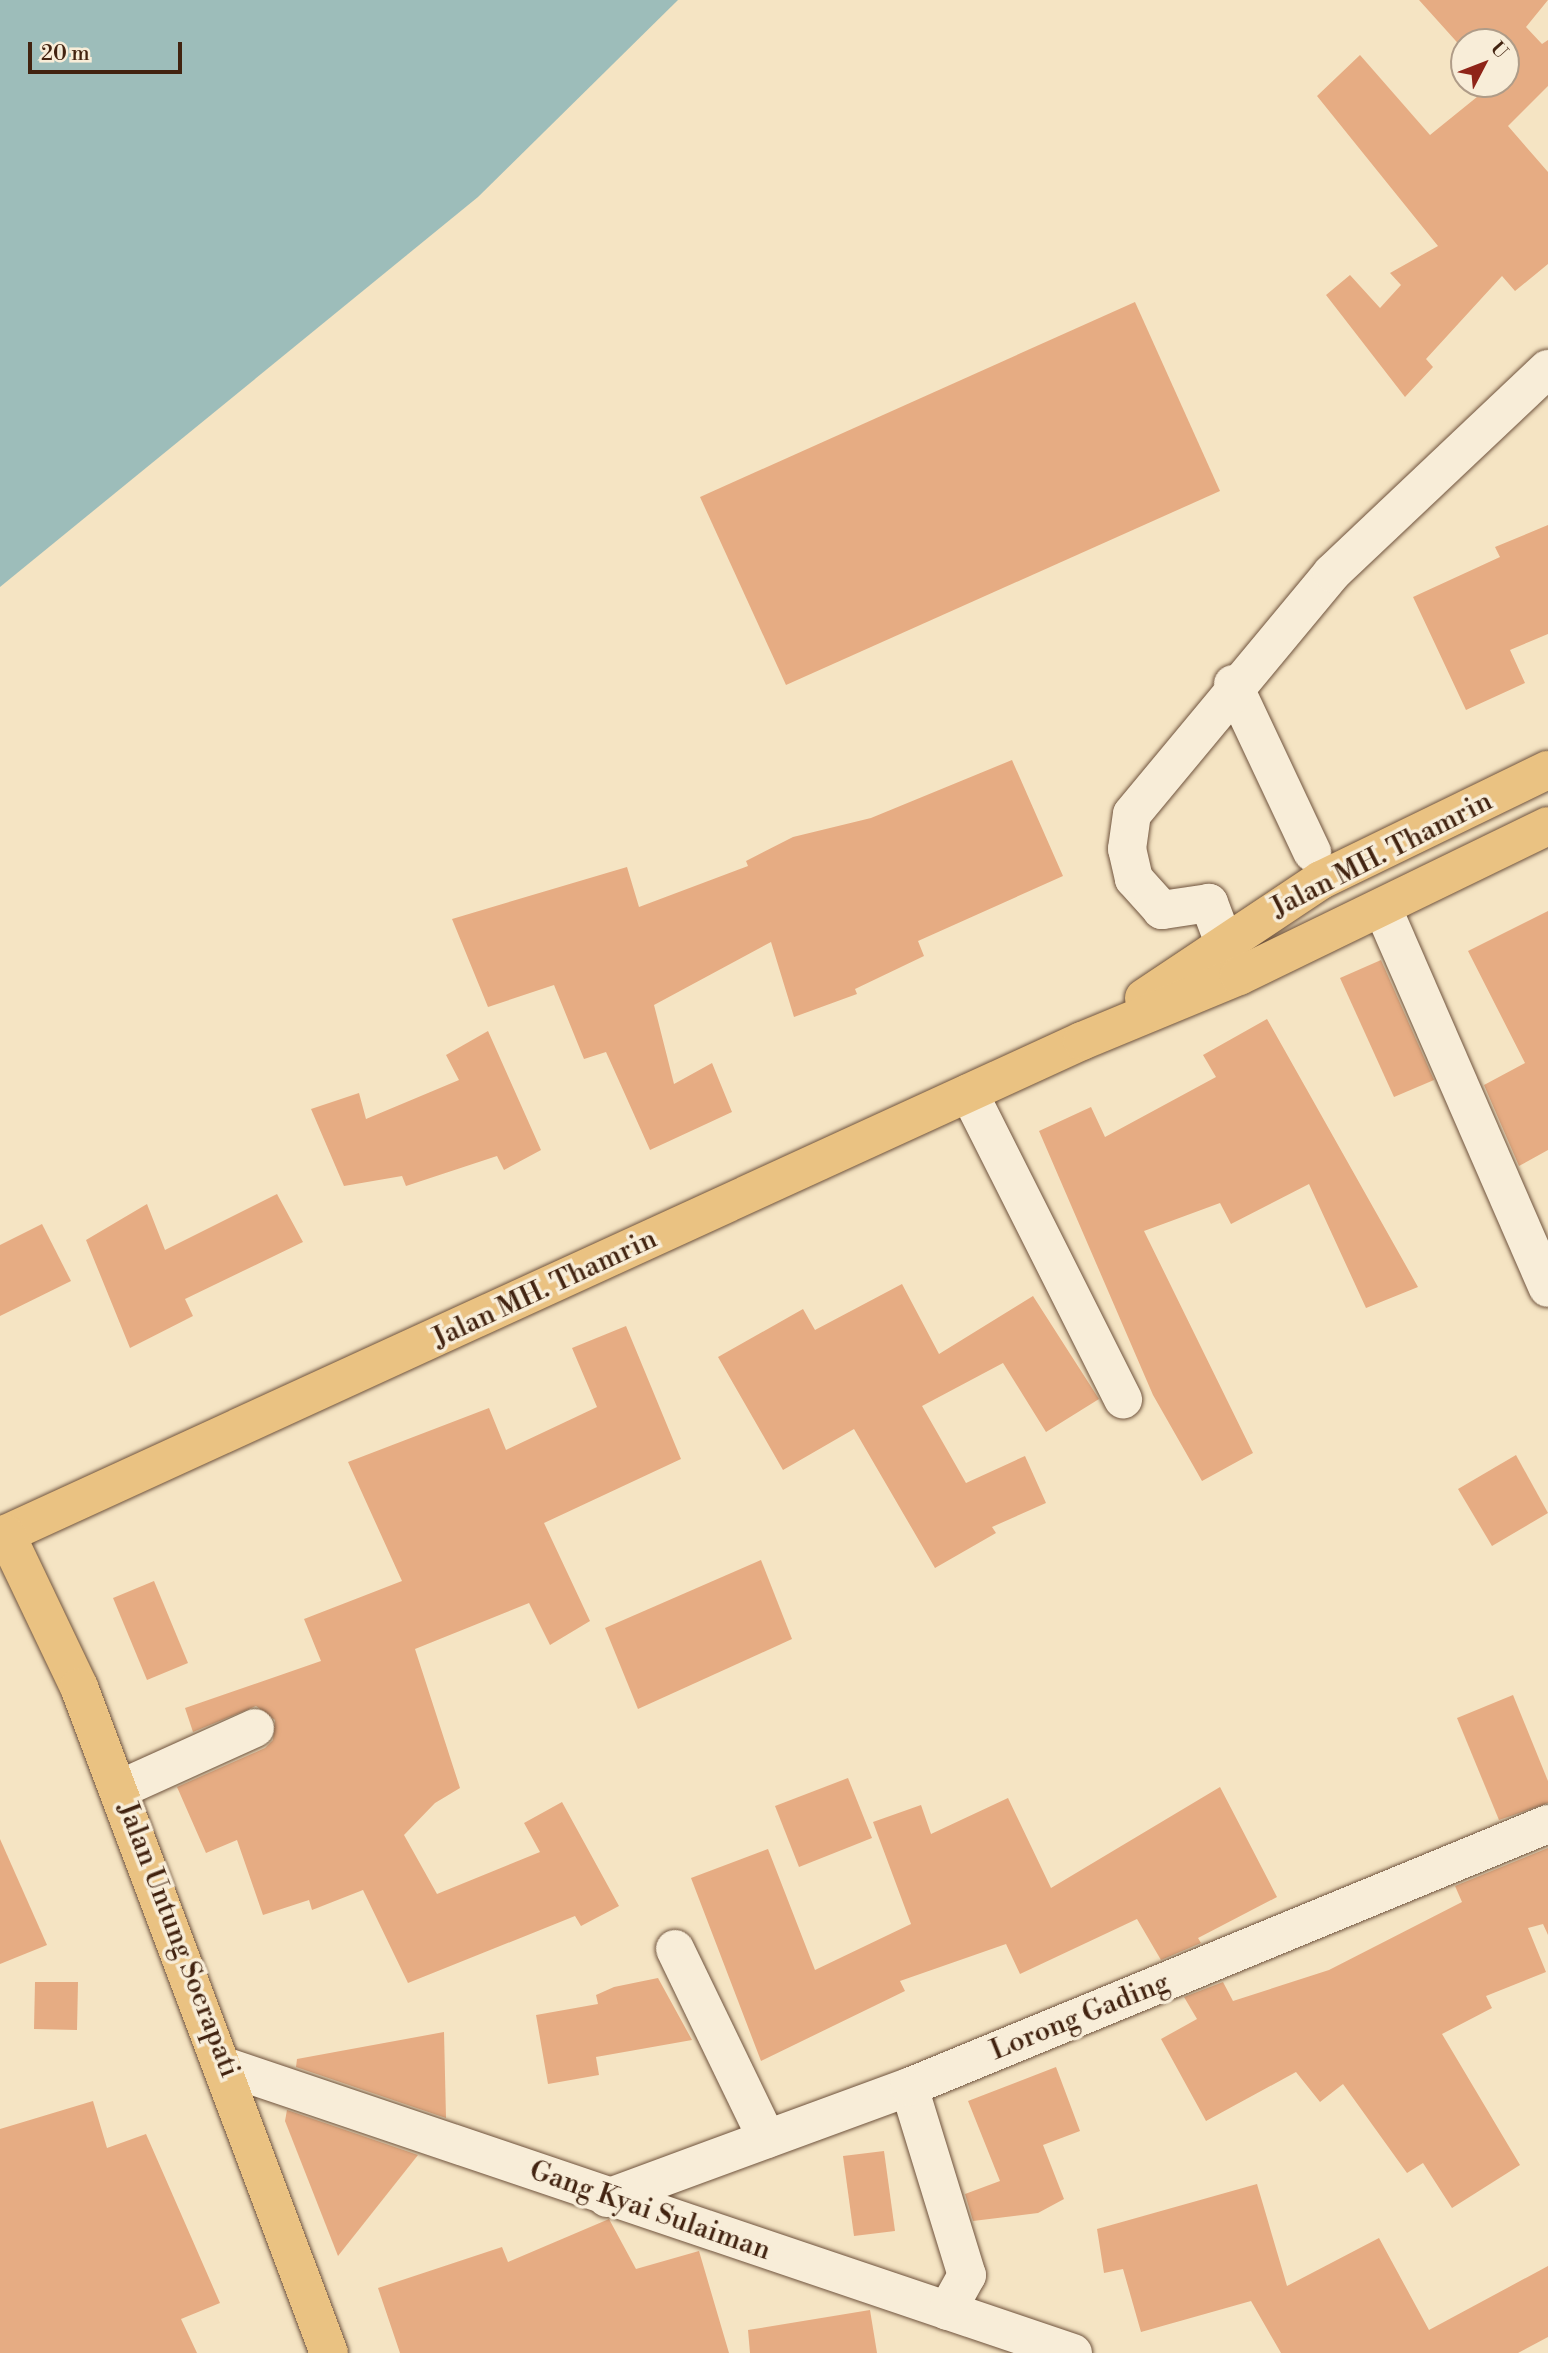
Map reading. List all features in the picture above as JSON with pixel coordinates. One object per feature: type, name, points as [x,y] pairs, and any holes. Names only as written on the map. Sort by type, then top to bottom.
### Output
[{"type":"main road","name":"Jalan MH. Thamrin","points":[[1082,1041],[1321,880],[1548,770]]},
{"type":"main road","name":"Jalan MH. Thamrin","points":[[3,1536],[1082,1041],[1383,909],[1548,826]]},
{"type":"main road","name":"Jalan Untung Soerapati","points":[[3,1536],[79,1686],[227,2067],[329,2353]]},
{"type":"street","points":[[1224,943],[1209,903],[1162,910],[1133,879],[1127,849],[1132,814],[1233,684],[1332,573],[1548,369]]},
{"type":"street","points":[[1233,684],[1312,852]]},
{"type":"street","points":[[1383,909],[1548,1288]]},
{"type":"street","points":[[968,1093],[1124,1399]]},
{"type":"street","points":[[120,1789],[255,1728]]},
{"type":"street","name":"Lorong Gading","points":[[607,2198],[909,2087],[1548,1824]]},
{"type":"street","points":[[676,1949],[767,2139]]},
{"type":"street","name":"Gang Kyai Sulaiman","points":[[227,2067],[607,2198],[1073,2353]]},
{"type":"street","points":[[909,2087],[967,2275],[947,2311]]},
{"type":"water","points":[[0,0],[678,0],[478,197],[0,587]]},
{"type":"building","points":[[1419,0],[1548,0],[1526,27],[1542,44],[1548,40],[1548,86],[1508,126],[1548,172],[1548,264],[1515,291],[1502,276],[1426,359],[1433,367],[1405,397],[1326,295],[1350,275],[1380,308],[1401,285],[1390,273],[1438,246],[1317,96],[1360,55],[1430,135],[1476,98],[1520,98],[1520,28],[1450,28],[1450,34]]},
{"type":"building","points":[[1135,302],[1220,491],[786,685],[700,497]]},
{"type":"building","points":[[1548,525],[1548,634],[1510,650],[1525,683],[1466,710],[1413,597],[1500,557],[1495,547]]},
{"type":"building","points":[[1012,760],[1063,876],[918,941],[924,956],[855,989],[857,994],[794,1017],[771,942],[654,1005],[674,1084],[712,1063],[732,1112],[650,1150],[606,1052],[584,1059],[554,985],[488,1007],[452,919],[627,867],[639,907],[748,866],[746,861],[793,837],[871,818]]},
{"type":"building","points":[[1548,911],[1548,1150],[1519,1166],[1484,1085],[1525,1063],[1468,951]]},
{"type":"building","points":[[1381,960],[1434,1080],[1394,1097],[1340,978]]},
{"type":"building","points":[[1267,1019],[1418,1287],[1366,1308],[1309,1184],[1231,1224],[1220,1203],[1144,1231],[1253,1453],[1202,1481],[1153,1395],[1039,1131],[1091,1107],[1105,1137],[1216,1077],[1203,1055]]},
{"type":"building","points":[[488,1031],[541,1150],[504,1170],[497,1156],[406,1186],[402,1176],[344,1186],[311,1109],[359,1093],[366,1119],[459,1080],[446,1055]]},
{"type":"building","points":[[277,1194],[303,1242],[185,1299],[193,1316],[130,1348],[86,1240],[147,1204],[165,1250]]},
{"type":"building","points":[[42,1224],[71,1281],[0,1316],[0,1245]]},
{"type":"building","points":[[902,1284],[939,1354],[1033,1296],[1099,1399],[1046,1432],[1003,1363],[922,1406],[966,1483],[1025,1456],[1046,1503],[992,1527],[996,1533],[935,1568],[854,1429],[783,1470],[718,1357],[803,1309],[815,1330]]},
{"type":"building","points":[[626,1326],[681,1459],[544,1523],[590,1621],[550,1645],[529,1603],[415,1649],[460,1788],[435,1803],[404,1835],[437,1894],[540,1852],[524,1823],[562,1802],[619,1906],[581,1926],[575,1916],[408,1983],[363,1890],[312,1910],[309,1900],[263,1915],[237,1840],[206,1853],[177,1787],[265,1748],[273,1740],[275,1720],[256,1706],[193,1732],[185,1708],[321,1661],[304,1619],[402,1581],[348,1462],[489,1408],[506,1450],[597,1407],[572,1348]]},
{"type":"building","points":[[1516,1455],[1548,1513],[1492,1546],[1458,1489]]},
{"type":"building","points":[[761,1560],[792,1639],[638,1709],[605,1628]]},
{"type":"building","points":[[154,1581],[188,1663],[147,1680],[113,1598]]},
{"type":"building","points":[[1513,1695],[1548,1781],[1548,1803],[1499,1820],[1457,1718]]},
{"type":"building","points":[[848,1778],[872,1838],[799,1867],[775,1806]]},
{"type":"building","points":[[1220,1787],[1277,1897],[1198,1938],[1201,1943],[1161,1960],[1137,1919],[1020,1974],[1006,1944],[900,1981],[905,1991],[761,2061],[691,1878],[768,1849],[815,1970],[911,1924],[873,1822],[921,1805],[931,1834],[1008,1798],[1051,1888]]},
{"type":"building","points":[[0,1839],[47,1945],[0,1964]]},
{"type":"building","points":[[1548,1848],[1548,1935],[1543,1924],[1528,1928],[1546,1972],[1486,1996],[1492,2008],[1442,2034],[1520,2165],[1452,2208],[1423,2163],[1407,2173],[1343,2084],[1320,2102],[1296,2072],[1206,2121],[1161,2039],[1197,2019],[1184,1997],[1223,1982],[1233,2001],[1329,1970],[1462,1902],[1455,1886]]},
{"type":"building","points":[[658,1978],[692,2040],[596,2057],[599,2075],[548,2084],[536,2015],[598,2004],[596,1995],[614,1987]]},
{"type":"building","points":[[35,1982],[78,1982],[77,2030],[34,2029]]},
{"type":"building","points":[[444,2032],[446,2118],[296,2067],[297,2059]]},
{"type":"building","points":[[1056,2067],[1080,2131],[1043,2145],[1064,2199],[1038,2213],[973,2221],[965,2194],[1000,2181],[968,2101]]},
{"type":"building","points":[[93,2101],[107,2148],[146,2134],[220,2303],[181,2319],[197,2353],[0,2353],[0,2129]]},
{"type":"building","points":[[287,2110],[418,2155],[338,2256],[285,2121]]},
{"type":"building","points":[[884,2151],[895,2231],[854,2236],[843,2156]]},
{"type":"building","points":[[1257,2184],[1287,2286],[1379,2238],[1429,2330],[1548,2266],[1548,2337],[1518,2353],[1281,2353],[1251,2301],[1141,2332],[1123,2269],[1104,2273],[1097,2229]]},
{"type":"building","points":[[609,2219],[636,2269],[699,2251],[729,2353],[400,2353],[378,2288],[502,2247],[508,2262]]},
{"type":"building","points":[[870,2310],[877,2353],[750,2353],[748,2330]]}]
